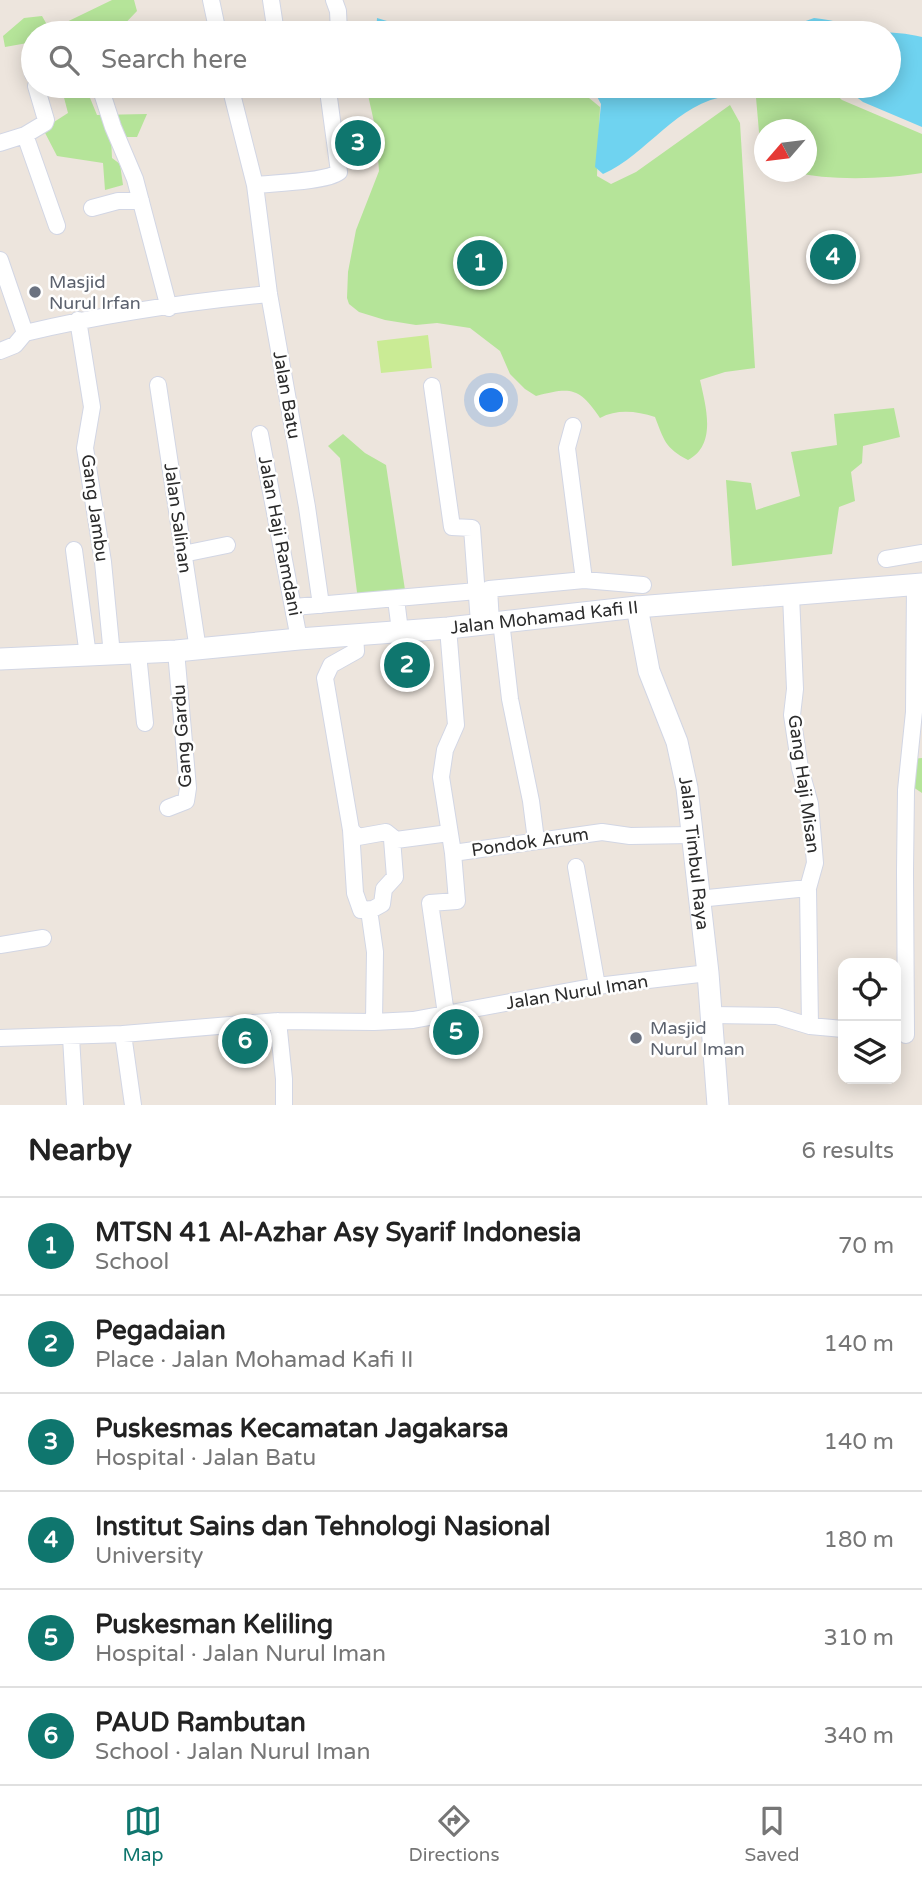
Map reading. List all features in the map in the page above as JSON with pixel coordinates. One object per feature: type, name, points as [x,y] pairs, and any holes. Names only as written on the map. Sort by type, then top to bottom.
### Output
[{"type":"main road","name":"Jalan Mohamad Kafi II","points":[[0,659],[87,646],[111,646],[138,654],[176,652],[196,639],[296,620],[355,634],[398,614],[448,628],[486,606],[637,607],[791,595],[903,573]]},
{"type":"main road","name":"Jalan Timbul Raya","points":[[637,607],[649,671],[677,742],[687,788],[708,973],[718,1105]]},
{"type":"street","points":[[211,0],[215,21]]},
{"type":"street","points":[[271,0],[274,21]]},
{"type":"street","points":[[334,0],[339,21]]},
{"type":"street","points":[[0,143],[25,135],[46,122],[40,98]]},
{"type":"street","points":[[104,98],[135,179],[169,308]]},
{"type":"street","name":"Jalan Batu","points":[[233,98],[255,185],[269,294],[307,507],[321,606]]},
{"type":"street","points":[[255,185],[324,178],[339,172],[329,98]]},
{"type":"street","points":[[25,135],[57,226]]},
{"type":"street","points":[[92,208],[118,201],[141,201]]},
{"type":"street","points":[[0,260],[25,333]]},
{"type":"street","points":[[0,351],[15,345],[25,333],[78,320],[209,300],[269,294]]},
{"type":"street","name":"Gang Jambu","points":[[78,320],[92,407],[85,448],[103,562],[111,646]]},
{"type":"street","name":"Jalan Salinan","points":[[158,385],[196,639]]},
{"type":"street","points":[[432,386],[452,527],[472,528],[486,606],[510,699],[531,801],[536,840]]},
{"type":"street","points":[[573,426],[567,448],[584,580]]},
{"type":"street","name":"Jalan Haji Ramdani","points":[[260,434],[296,620]]},
{"type":"street","points":[[183,554],[227,545]]},
{"type":"street","points":[[74,550],[87,646]]},
{"type":"street","points":[[908,1035],[914,906],[906,790],[914,712],[903,573],[922,554]]},
{"type":"street","points":[[296,620],[321,606],[398,614],[486,606],[584,580],[643,584]]},
{"type":"street","name":"Gang Haji Misan","points":[[791,595],[795,677],[792,715],[800,768],[810,804],[815,863],[808,888],[810,1026]]},
{"type":"street","points":[[446,1014],[430,903],[457,901],[453,853],[441,777],[445,750],[456,725],[448,628]]},
{"type":"street","points":[[351,830],[358,837],[386,832],[392,839],[395,877],[384,889],[382,904],[369,910],[361,910],[356,900],[351,830],[346,814],[325,681],[329,667],[356,650],[355,634]]},
{"type":"street","name":"Gang Gardu","points":[[168,808],[186,802],[188,788],[176,652]]},
{"type":"street","points":[[138,654],[145,723]]},
{"type":"street","name":"Pondok Arum","points":[[453,853],[602,832],[630,836],[691,835]]},
{"type":"street","points":[[392,839],[449,833]]},
{"type":"street","points":[[576,867],[597,986]]},
{"type":"street","points":[[698,899],[808,888]]},
{"type":"street","points":[[369,910],[374,952],[374,1022]]},
{"type":"street","points":[[0,945],[43,938]]},
{"type":"street","name":"Jalan Nurul Iman","points":[[0,1038],[123,1034],[278,1021],[413,1020],[597,986],[708,973]]},
{"type":"street","points":[[710,1015],[777,1016],[810,1026],[838,1029]]},
{"type":"street","points":[[278,1021],[284,1105]]},
{"type":"street","points":[[123,1034],[133,1105]]},
{"type":"street","points":[[71,1037],[75,1105]]},
{"type":"green space","points":[[112,0],[134,0],[137,11],[127,21],[69,21]]},
{"type":"green space","points":[[42,16],[45,21],[21,21],[21,44],[5,47],[3,36],[24,18]]},
{"type":"green space","points":[[64,98],[90,98],[97,115],[147,114],[137,137],[111,137],[112,158],[120,164],[123,185],[105,190],[103,163],[57,156],[43,129],[68,113]]},
{"type":"green space","points":[[369,98],[589,98],[600,107],[597,176],[611,184],[636,172],[730,105],[740,123],[755,368],[725,372],[700,380],[707,424],[703,445],[697,453],[688,460],[674,451],[663,438],[655,417],[627,412],[600,418],[586,400],[573,392],[558,391],[536,396],[510,374],[500,351],[470,328],[385,320],[359,312],[349,304],[348,272],[356,230],[379,171],[376,131]]},
{"type":"green space","points":[[756,98],[840,98],[922,134],[922,173],[892,177],[817,176],[817,119],[758,119]]},
{"type":"green space","points":[[428,335],[432,368],[381,373],[377,341]]},
{"type":"green space","points":[[894,408],[900,437],[863,446],[862,463],[851,472],[855,501],[839,507],[832,554],[732,566],[726,480],[751,483],[756,510],[800,496],[791,452],[837,445],[834,414]]},
{"type":"green space","points":[[343,434],[365,453],[386,465],[407,603],[359,608],[340,458],[328,446]]},
{"type":"green space","points":[[922,758],[922,793],[913,787],[911,759]]},
{"type":"water","points":[[814,18],[834,21],[806,21]]},
{"type":"water","points":[[901,34],[922,37],[922,127],[858,98],[901,98]]},
{"type":"water","points":[[598,98],[719,98],[693,108],[619,165],[603,174],[595,167],[601,104]]},
{"type":"place","name":"Puskesmas Kecamatan Jagakarsa","points":[[358,143]]},
{"type":"place","name":"Institut Sains dan Tehnologi Nasional","points":[[833,257]]},
{"type":"place","name":"MTSN 41 Al-Azhar Asy Syarif Indonesia","points":[[480,263]]},
{"type":"place","name":"Masjid Nurul Irfan","points":[[35,292]]},
{"type":"place","name":"Pegadaian","points":[[407,665]]},
{"type":"place","name":"Puskesman Keliling","points":[[456,1032]]},
{"type":"place","name":"Masjid Nurul Iman","points":[[636,1038]]},
{"type":"place","name":"PAUD Rambutan","points":[[245,1041]]}]
